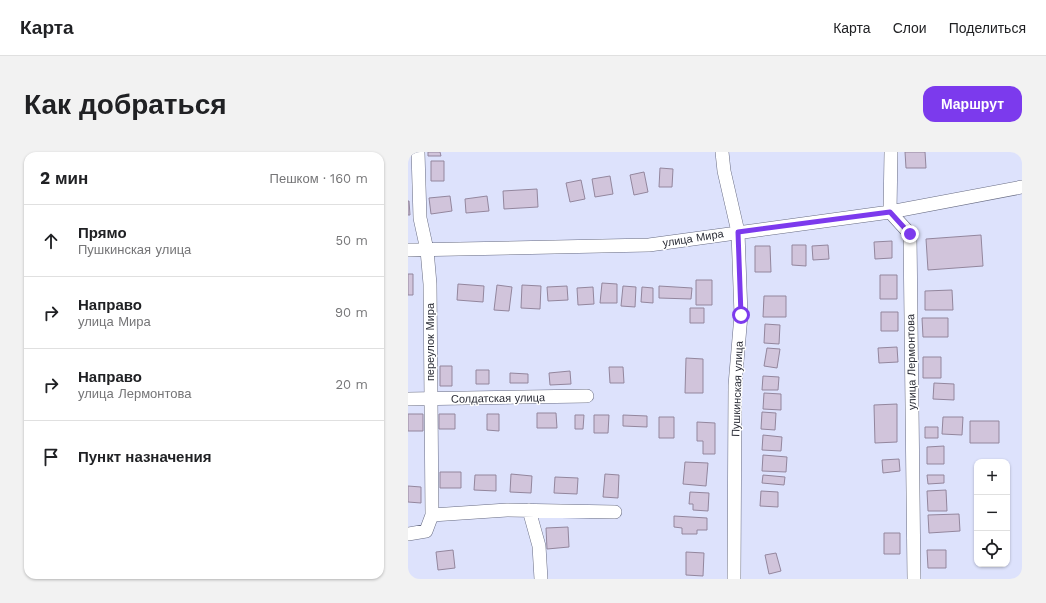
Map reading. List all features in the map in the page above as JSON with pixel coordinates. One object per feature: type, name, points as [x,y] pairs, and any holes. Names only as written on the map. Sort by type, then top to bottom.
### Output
[{"type":"street","name":"переулок Мира","points":[[408,534],[426,531],[432,515],[430,284],[427,250],[420,218],[418,152]]},
{"type":"street","name":"Пушкинская улица","points":[[722,152],[724,171],[738,232],[741,315],[735,385],[734,579]]},
{"type":"street","points":[[890,212],[891,152]]},
{"type":"street","name":"улица Мира","points":[[408,250],[650,245],[890,212],[1022,187]]},
{"type":"street","name":"улица Лермонтова","points":[[890,212],[910,234],[914,579]]},
{"type":"street","name":"Солдатская улица","points":[[408,399],[430,400],[587,396]]},
{"type":"street","points":[[432,515],[507,510],[615,512]]},
{"type":"street","points":[[529,510],[539,546],[541,579]]},
{"type":"building","points":[[428,152],[440,152],[441,156],[428,156]]},
{"type":"building","points":[[905,152],[925,152],[926,168],[906,168]]},
{"type":"building","points":[[431,161],[444,161],[444,181],[431,181]]},
{"type":"building","points":[[660,168],[673,169],[672,187],[659,187]]},
{"type":"building","points":[[644,172],[648,192],[634,195],[630,175]]},
{"type":"building","points":[[610,176],[613,194],[595,197],[592,179]]},
{"type":"building","points":[[581,180],[585,199],[570,202],[566,183]]},
{"type":"building","points":[[537,189],[538,207],[504,209],[503,191]]},
{"type":"building","points":[[450,196],[452,211],[431,214],[429,198]]},
{"type":"building","points":[[487,196],[489,211],[466,213],[465,199]]},
{"type":"building","points":[[409,201],[410,215],[408,215]]},
{"type":"building","points":[[981,235],[983,266],[928,270],[926,239]]},
{"type":"building","points":[[892,241],[892,258],[875,259],[874,242]]},
{"type":"building","points":[[792,245],[806,245],[806,266],[792,265]]},
{"type":"building","points":[[828,245],[829,259],[813,260],[812,246]]},
{"type":"building","points":[[755,246],[770,246],[771,272],[755,272]]},
{"type":"building","points":[[408,274],[413,274],[413,295],[408,295]]},
{"type":"building","points":[[880,275],[897,275],[897,299],[880,299]]},
{"type":"building","points":[[696,280],[712,280],[712,305],[696,305]]},
{"type":"building","points":[[602,283],[617,284],[617,303],[600,303]]},
{"type":"building","points":[[458,284],[484,286],[483,302],[457,300]]},
{"type":"building","points":[[497,285],[512,287],[509,311],[494,310]]},
{"type":"building","points":[[522,285],[541,286],[540,309],[521,308]]},
{"type":"building","points":[[567,286],[568,300],[548,301],[547,287]]},
{"type":"building","points":[[623,286],[636,287],[635,307],[621,306]]},
{"type":"building","points":[[659,286],[692,288],[691,299],[659,298]]},
{"type":"building","points":[[593,287],[594,304],[578,305],[577,288]]},
{"type":"building","points":[[642,287],[653,288],[653,303],[641,302]]},
{"type":"building","points":[[952,290],[953,310],[925,310],[925,291]]},
{"type":"building","points":[[764,296],[786,296],[786,317],[763,317]]},
{"type":"building","points":[[690,308],[704,308],[704,323],[690,323]]},
{"type":"building","points":[[881,312],[898,312],[898,331],[881,331]]},
{"type":"building","points":[[922,318],[948,318],[948,337],[923,337]]},
{"type":"building","points":[[765,324],[780,325],[779,344],[764,343]]},
{"type":"building","points":[[897,347],[898,362],[879,363],[878,348]]},
{"type":"building","points":[[767,348],[780,349],[777,368],[764,366]]},
{"type":"building","points":[[923,357],[941,357],[941,378],[923,378]]},
{"type":"building","points":[[686,358],[703,359],[703,393],[685,393]]},
{"type":"building","points":[[440,366],[452,366],[452,386],[440,386]]},
{"type":"building","points":[[609,367],[623,367],[624,383],[610,383]]},
{"type":"building","points":[[476,370],[489,370],[489,384],[476,384]]},
{"type":"building","points":[[570,371],[571,384],[550,385],[549,373]]},
{"type":"building","points":[[510,373],[528,374],[528,383],[510,383]]},
{"type":"building","points":[[763,376],[779,377],[778,390],[762,390]]},
{"type":"building","points":[[934,383],[954,384],[954,400],[933,399]]},
{"type":"building","points":[[764,393],[781,394],[781,410],[763,409]]},
{"type":"building","points":[[897,404],[897,442],[875,443],[874,405]]},
{"type":"building","points":[[762,412],[776,413],[775,430],[761,429]]},
{"type":"building","points":[[537,413],[556,413],[557,428],[537,428]]},
{"type":"building","points":[[408,414],[423,414],[423,431],[408,431]]},
{"type":"building","points":[[439,414],[455,414],[455,429],[439,429]]},
{"type":"building","points":[[487,414],[499,414],[499,431],[487,430]]},
{"type":"building","points":[[575,415],[584,415],[583,429],[575,429]]},
{"type":"building","points":[[594,415],[609,415],[608,433],[594,433]]},
{"type":"building","points":[[623,415],[647,416],[647,427],[623,426]]},
{"type":"building","points":[[659,417],[674,417],[674,438],[659,438]]},
{"type":"building","points":[[943,417],[963,417],[962,435],[942,434]]},
{"type":"building","points":[[970,421],[999,421],[999,443],[970,443]]},
{"type":"building","points":[[697,422],[715,423],[715,454],[703,454],[703,441],[697,441]]},
{"type":"building","points":[[925,427],[938,427],[938,438],[925,438]]},
{"type":"building","points":[[763,435],[782,437],[781,451],[762,450]]},
{"type":"building","points":[[944,446],[944,464],[927,464],[927,447]]},
{"type":"building","points":[[763,455],[787,457],[786,472],[762,471]]},
{"type":"building","points":[[899,459],[900,471],[883,473],[882,460]]},
{"type":"building","points":[[685,462],[708,463],[706,486],[683,484]]},
{"type":"building","points":[[440,472],[461,472],[461,488],[440,488]]},
{"type":"building","points":[[511,474],[532,476],[531,493],[510,492]]},
{"type":"building","points":[[605,474],[619,475],[618,498],[603,497]]},
{"type":"building","points":[[475,475],[496,475],[496,491],[474,490]]},
{"type":"building","points":[[763,475],[785,477],[784,485],[762,483]]},
{"type":"building","points":[[927,475],[944,475],[944,483],[928,484]]},
{"type":"building","points":[[555,477],[578,478],[577,494],[554,493]]},
{"type":"building","points":[[408,486],[421,487],[421,503],[408,502]]},
{"type":"building","points":[[946,490],[947,511],[928,511],[927,491]]},
{"type":"building","points":[[761,491],[778,492],[778,507],[760,506]]},
{"type":"building","points":[[690,492],[709,493],[708,511],[693,510],[693,504],[689,504]]},
{"type":"building","points":[[959,514],[960,531],[929,533],[928,515]]},
{"type":"building","points":[[674,516],[707,518],[707,530],[697,530],[697,534],[682,534],[682,528],[674,527]]},
{"type":"building","points":[[568,527],[569,547],[547,549],[546,528]]},
{"type":"building","points":[[884,533],[900,533],[900,554],[884,554]]},
{"type":"building","points":[[453,550],[455,568],[438,570],[436,552]]},
{"type":"building","points":[[927,550],[946,550],[946,568],[928,568]]},
{"type":"building","points":[[686,552],[704,553],[703,576],[686,575]]},
{"type":"building","points":[[776,553],[781,571],[769,574],[765,555]]},
{"type":"route","points":[[741,315],[738,232],[890,212],[910,234]]}]
